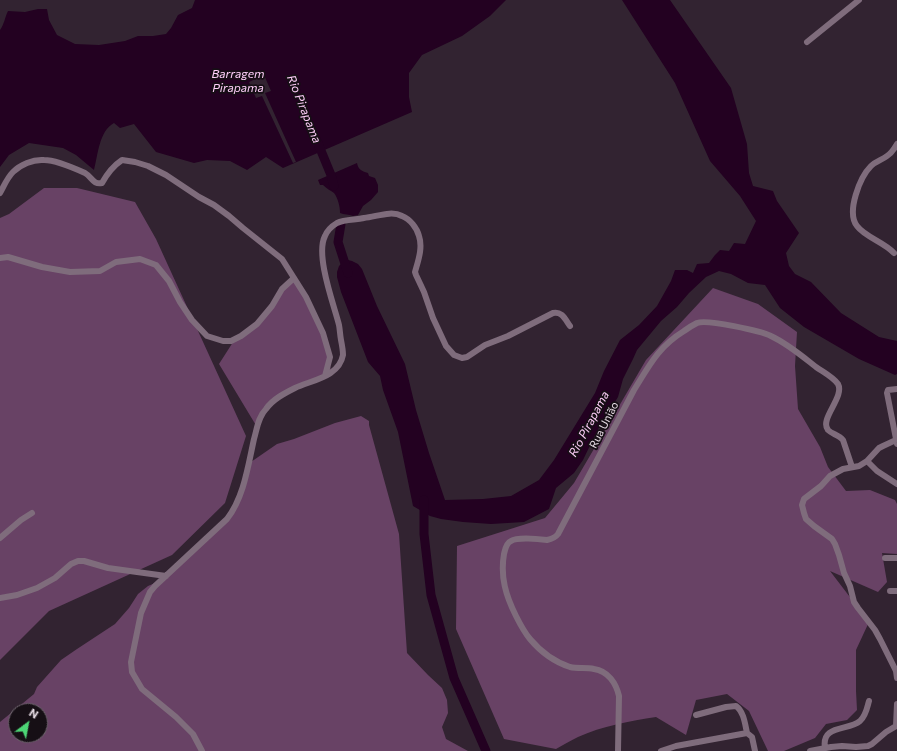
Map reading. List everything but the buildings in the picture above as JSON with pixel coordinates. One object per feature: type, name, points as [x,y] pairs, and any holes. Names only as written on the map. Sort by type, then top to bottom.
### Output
[{"type":"street","points":[[808,42],[859,0]]},
{"type":"street","points":[[894,254],[888,247],[859,228],[855,223],[853,212],[858,191],[868,169],[874,163],[890,154],[897,144]]},
{"type":"street","points":[[0,194],[12,173],[18,168],[38,160],[60,163],[74,168],[88,176],[92,181],[100,184],[122,160],[148,166],[166,175],[214,205],[282,259],[314,311],[323,333],[330,357],[325,376]]},
{"type":"street","points":[[202,751],[193,734],[142,689],[132,672],[132,654],[140,618],[145,602],[155,586],[227,519],[232,512],[243,484],[259,419],[267,407],[294,388],[334,371],[340,363],[343,355],[343,348],[340,327],[327,284],[322,251],[324,237],[330,229],[338,223],[344,221],[383,215],[396,214],[403,216],[411,222],[417,230],[420,238],[420,247],[415,272],[416,275],[446,346],[454,355],[458,357],[467,357],[479,348],[508,336],[553,313],[559,312],[570,326]]},
{"type":"street","points":[[0,258],[8,257],[42,267],[70,272],[100,271],[116,262],[140,258],[156,265],[169,280],[180,302],[192,320],[207,336],[223,341],[231,341],[241,336],[257,324],[272,306],[282,289],[294,278]]},
{"type":"street","name":"Rua União","points":[[618,751],[619,696],[617,688],[610,677],[605,673],[594,669],[574,668],[563,664],[538,648],[529,639],[521,627],[510,603],[504,586],[502,567],[506,547],[510,541],[518,539],[547,540],[558,534],[634,390],[644,376],[651,362],[663,347],[691,326],[700,322],[760,332],[772,336],[832,379],[838,385],[839,392],[826,424],[830,431],[844,440],[852,467]]},
{"type":"street","points":[[897,389],[890,389],[888,391],[896,442],[883,446],[867,461],[859,466],[838,471],[830,476],[821,486],[802,502],[802,509],[805,516],[810,522],[832,539],[835,544],[854,602],[875,630],[896,671],[897,678]]},
{"type":"street","points":[[867,461],[877,471],[897,484]]},
{"type":"street","points":[[0,538],[21,520],[32,513]]},
{"type":"street","points":[[886,558],[897,558]]},
{"type":"street","points":[[0,598],[17,595],[37,588],[54,578],[71,564],[78,561],[84,561],[108,568],[166,576]]},
{"type":"street","points":[[825,748],[824,743],[828,734],[862,720],[867,710],[869,701]]},
{"type":"street","points":[[810,751],[842,746],[865,747],[872,744],[896,726],[897,704]]},
{"type":"street","points":[[696,715],[726,707],[736,706],[739,708],[744,718],[747,733],[752,737],[755,751]]},
{"type":"street","points":[[661,751],[676,746],[747,733]]},
{"type":"street","points":[[856,747],[864,751]]},
{"type":"shaded area","points":[[44,188],[77,188],[135,202],[156,239],[246,436],[225,503],[172,555],[49,611],[0,660],[0,218],[9,214]]},
{"type":"shaded area","points":[[294,279],[313,312],[329,357],[331,373],[273,401],[257,427],[219,364],[235,339],[257,325],[283,290]]},
{"type":"shaded area","points":[[713,288],[758,304],[797,332],[795,366],[798,409],[820,447],[828,467],[846,491],[870,490],[895,500],[897,504],[897,554],[882,553],[887,582],[878,592],[830,571],[869,622],[856,650],[857,710],[847,720],[826,724],[815,738],[784,751],[768,751],[749,711],[727,694],[696,700],[686,735],[656,717],[606,727],[578,737],[556,749],[504,739],[456,629],[457,546],[545,518],[574,483],[646,360]]},
{"type":"shaded area","points":[[361,416],[369,421],[399,534],[407,653],[442,688],[447,700],[448,713],[442,727],[446,739],[468,751],[0,751],[0,722],[8,715],[8,743],[48,743],[48,703],[23,703],[34,694],[37,687],[61,660],[115,624],[129,608],[138,594],[148,586],[162,580],[232,512],[248,464],[277,444],[335,423]]},
{"type":"water","name":"Barragem Pirapama","points":[[195,0],[506,0],[490,16],[462,36],[422,55],[409,73],[409,97],[412,112],[283,168],[266,157],[247,170],[230,161],[207,160],[194,163],[156,152],[134,124],[120,128],[114,123],[102,137],[94,170],[76,155],[63,148],[29,143],[9,155],[0,167],[0,30],[3,26],[8,11],[25,12],[38,9],[47,9],[49,20],[57,35],[75,44],[99,45],[125,41],[138,36],[166,34],[178,15],[192,8]]},
{"type":"water","points":[[622,0],[670,0],[731,88],[747,144],[749,173],[753,186],[773,191],[777,201],[799,233],[786,253],[789,266],[795,274],[811,282],[841,313],[879,337],[897,341],[897,374],[895,375],[859,359],[804,327],[780,308],[765,285],[748,283],[731,274],[719,271],[706,277],[689,293],[677,307],[661,321],[637,350],[623,379],[618,397],[597,431],[583,460],[574,473],[556,488],[549,509],[524,522],[491,524],[463,522],[430,516],[413,506],[398,432],[383,390],[380,376],[368,362],[341,292],[337,272],[342,263],[348,260],[352,261],[358,264],[362,269],[377,306],[405,364],[416,410],[445,500],[483,499],[511,496],[539,480],[554,460],[595,393],[604,371],[620,340],[639,325],[657,306],[671,281],[675,270],[687,270],[693,273],[697,264],[709,263],[720,250],[729,251],[734,243],[745,244],[756,221],[740,196],[710,161],[675,83]]},
{"type":"water","points":[[357,163],[360,170],[375,178],[378,185],[378,192],[363,206],[358,215],[353,216],[340,213],[340,208],[334,193],[323,185],[320,185],[318,180]]},
{"type":"pier","points":[[264,75],[271,91],[265,93],[296,162],[293,163],[262,96],[256,98],[249,82]]},
{"type":"waterway","name":"Rio Pirapama","points":[[317,141],[334,186]]},
{"type":"waterway","name":"Rio Pirapama","points":[[341,224],[338,242],[348,273]]},
{"type":"waterway","points":[[424,500],[424,534],[431,595],[454,678],[486,751]]}]
